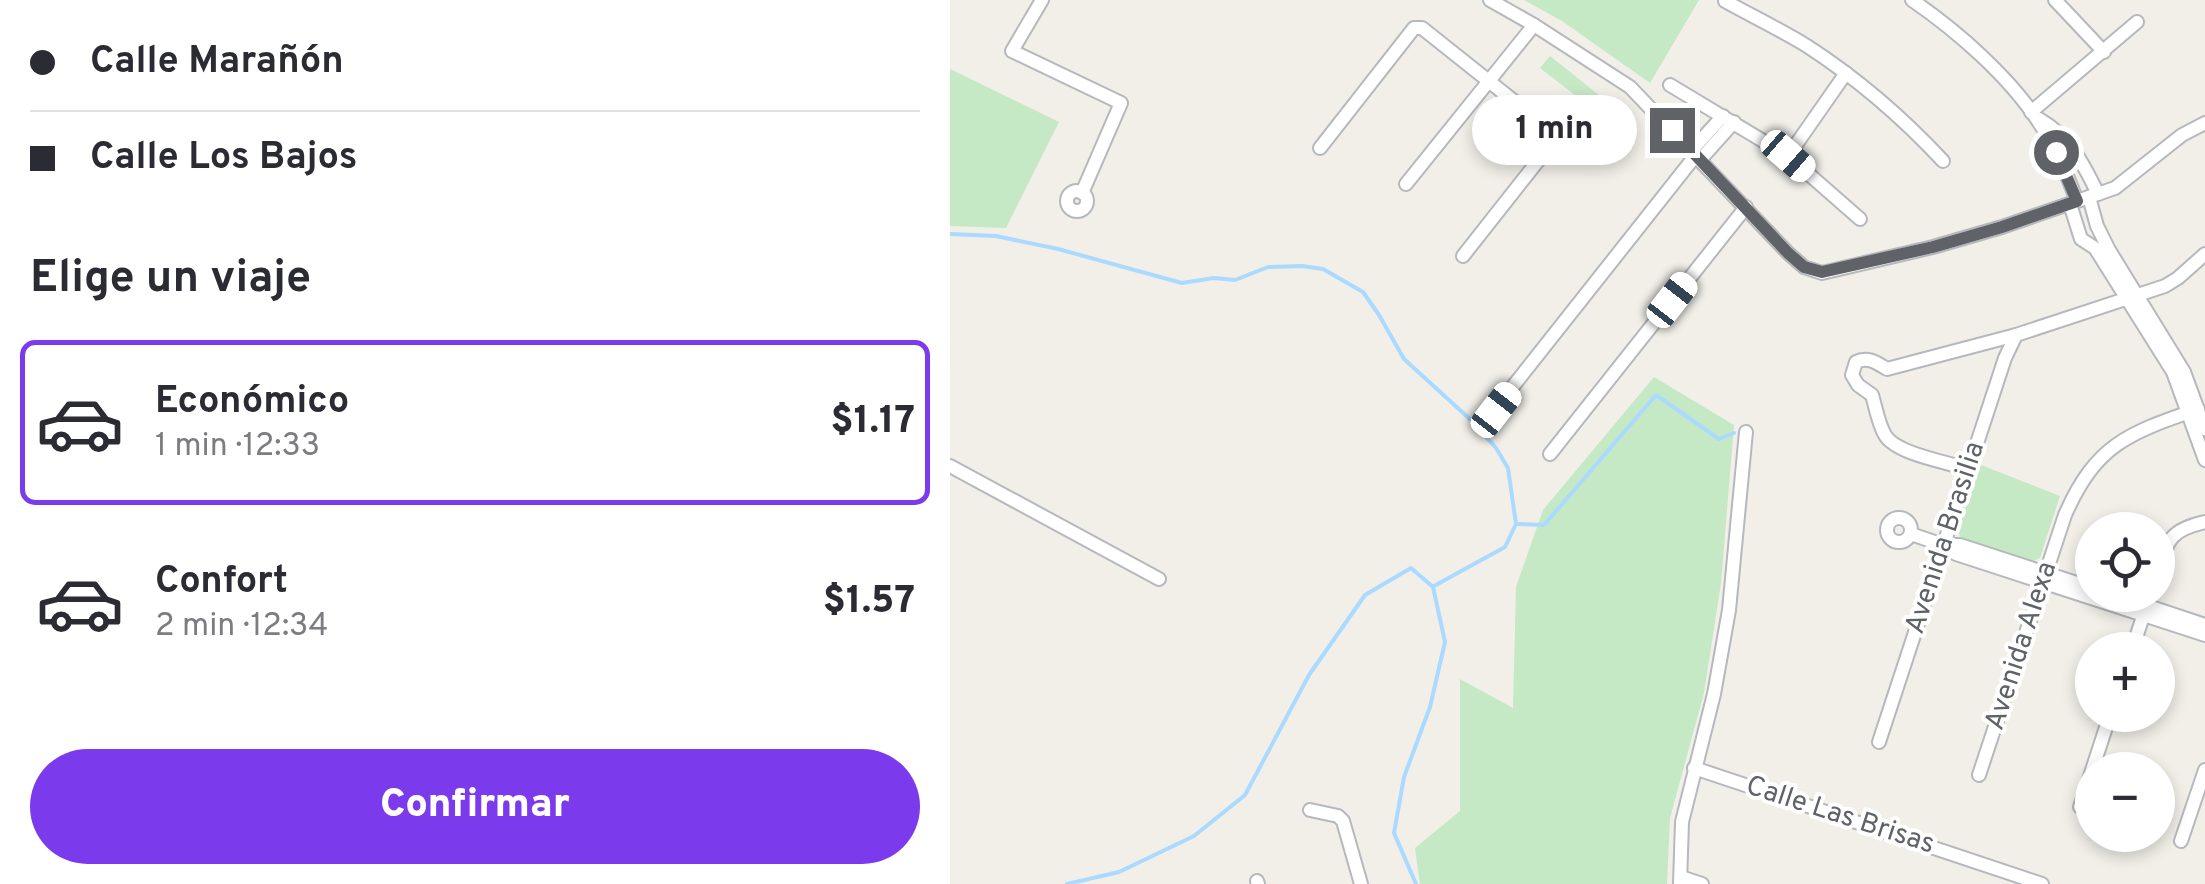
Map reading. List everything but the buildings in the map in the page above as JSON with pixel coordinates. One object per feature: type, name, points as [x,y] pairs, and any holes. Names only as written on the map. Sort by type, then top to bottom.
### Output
[{"type":"street","points":[[1042,0],[1012,51],[1121,104],[1082,192]]},
{"type":"street","points":[[1490,0],[1630,87],[1810,270],[1822,272],[1933,247],[2084,199],[2126,181],[2164,148],[2205,123]]},
{"type":"street","points":[[1912,0],[1965,42],[2034,115],[2084,199],[2132,298]]},
{"type":"street","points":[[2055,0],[2104,52]]},
{"type":"street","points":[[1725,1],[1846,73],[1904,119],[1943,161]]},
{"type":"street","points":[[2034,115],[2136,22]]},
{"type":"street","points":[[1406,184],[1534,25]]},
{"type":"street","points":[[1320,148],[1419,26],[1556,138],[1463,256]]},
{"type":"street","points":[[1788,156],[1846,73]]},
{"type":"street","points":[[1670,86],[1788,156],[1860,218]]},
{"type":"street","points":[[2034,115],[2064,137],[2078,154],[2084,199],[2078,229],[2082,239],[2095,248],[2184,372],[2205,460]]},
{"type":"street","points":[[1496,410],[1728,119]]},
{"type":"street","points":[[1550,454],[1746,207]]},
{"type":"street","points":[[1968,468],[1898,448],[1887,440],[1872,395],[1852,375],[1856,362],[1866,359],[1886,369],[2016,335],[2165,286],[2205,254]]},
{"type":"street","name":"Avenida Brasilia","points":[[1879,742],[2005,358],[2016,335]]},
{"type":"street","points":[[2193,411],[2205,429]]},
{"type":"street","name":"Avenida Alexa","points":[[1979,775],[2065,514],[2078,487],[2092,466],[2122,440],[2193,411]]},
{"type":"street","points":[[1702,884],[1681,880],[1682,822],[1714,694],[1729,610],[1746,432]]},
{"type":"street","points":[[950,466],[1159,578]]},
{"type":"street","points":[[2175,533],[2205,522]]},
{"type":"street","points":[[1911,534],[1944,545],[1956,554],[2075,586]]},
{"type":"street","points":[[2045,578],[2075,584]]},
{"type":"street","points":[[2159,612],[2205,636]]},
{"type":"street","points":[[2167,612],[2205,625]]},
{"type":"street","name":"Calle Las Brisas","points":[[1694,768],[2042,884]]},
{"type":"street","points":[[2182,841],[2205,770]]},
{"type":"street","points":[[1310,810],[1344,821],[1361,884]]},
{"type":"green space","points":[[1524,0],[1699,0],[1650,83],[1562,21]]},
{"type":"green space","points":[[1550,56],[1624,115],[1620,120],[1627,126],[1621,131],[1540,68]]},
{"type":"green space","points":[[950,69],[1059,122],[1006,228],[950,226]]},
{"type":"green space","points":[[1654,377],[1734,425],[1721,583],[1704,693],[1670,818],[1667,884],[1420,884],[1415,848],[1460,811],[1460,679],[1513,708],[1516,587],[1543,510]]},
{"type":"green space","points":[[1981,465],[2060,496],[2040,558],[2033,561],[1961,538],[1957,530]]},
{"type":"waterway","points":[[950,234],[996,236],[1058,249],[1182,283],[1214,278],[1235,280],[1268,267],[1302,266],[1323,269],[1363,292],[1404,359],[1472,421],[1508,468],[1516,524],[1505,547],[1434,586]]},
{"type":"waterway","points":[[1518,524],[1544,525],[1656,395],[1719,439],[1734,433]]},
{"type":"waterway","points":[[1067,884],[1119,872],[1194,836],[1245,795],[1309,675],[1365,595],[1411,568],[1433,587],[1445,642],[1430,707],[1404,777],[1394,833],[1416,884]]},
{"type":"route","points":[[1672,130],[1788,253],[1816,272],[1842,270],[1933,247],[2077,201],[2056,152]]}]
